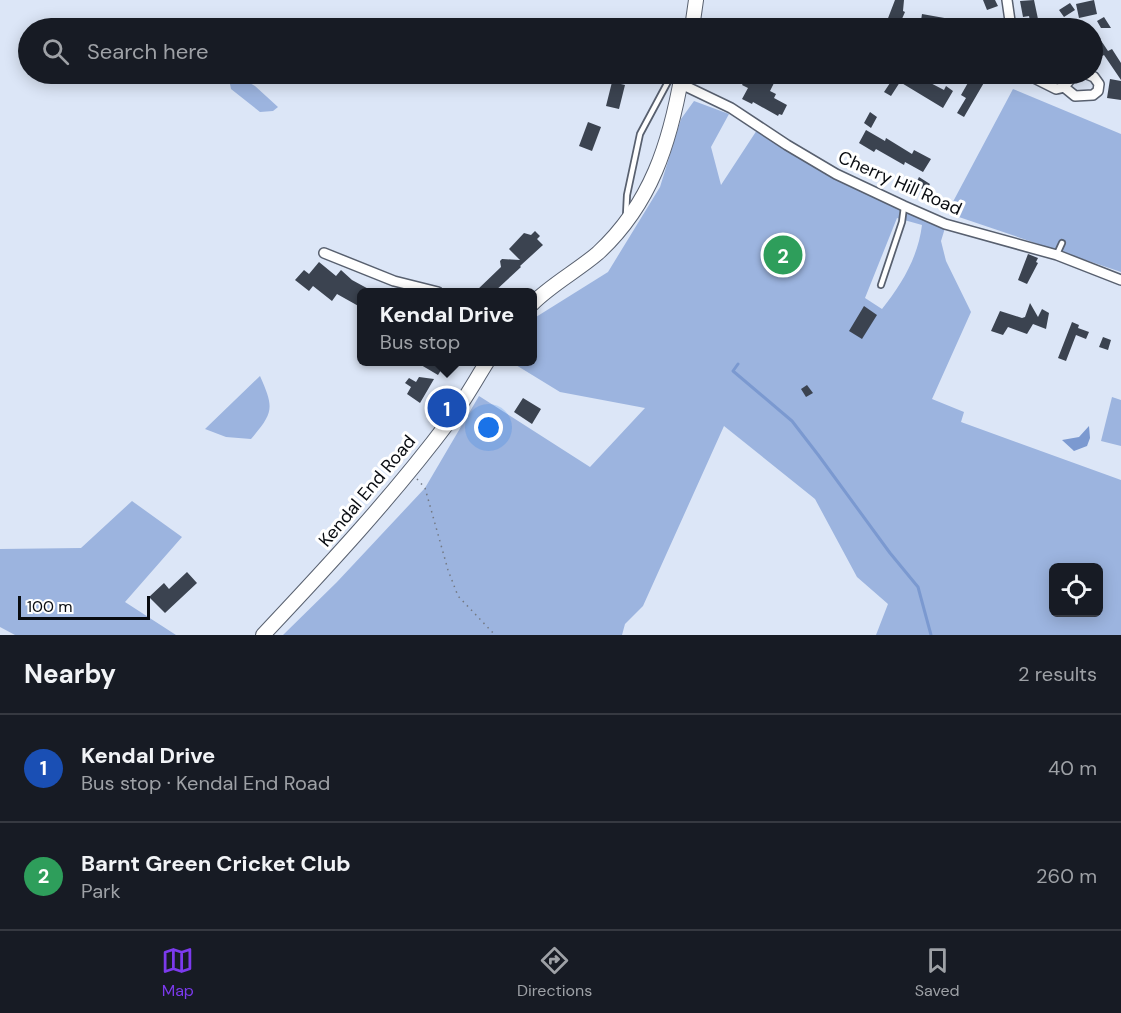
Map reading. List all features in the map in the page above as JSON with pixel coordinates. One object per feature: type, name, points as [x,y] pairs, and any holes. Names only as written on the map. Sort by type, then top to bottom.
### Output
[{"type":"main road","points":[[693,18],[696,0]]},
{"type":"main road","points":[[537,299],[596,254],[629,219],[642,201],[654,176],[670,127],[678,84]]},
{"type":"main road","name":"Kendal End Road","points":[[262,635],[323,571],[410,471],[452,418],[484,366]]},
{"type":"street","points":[[1007,0],[1010,18]]},
{"type":"street","name":"Cherry Hill Road","points":[[691,84],[837,174],[904,206],[945,224],[1057,255],[1121,279]]},
{"type":"street","points":[[1045,84],[1056,88],[1064,87],[1067,84]]},
{"type":"street","points":[[1064,87],[1075,96],[1093,95],[1098,91],[1099,84]]},
{"type":"street","points":[[324,253],[394,281],[422,288]]},
{"type":"lane","points":[[629,219],[625,213],[627,195],[640,134],[667,84]]},
{"type":"lane","points":[[881,285],[902,222],[904,206]]},
{"type":"lane","points":[[1057,255],[1062,243]]},
{"type":"path","points":[[410,471],[425,488],[448,570],[458,596],[495,635]]},
{"type":"shaded area","points":[[230,84],[252,84],[278,107],[273,111],[260,112],[231,89]]},
{"type":"shaded area","points":[[1013,89],[1121,134],[1121,272],[947,213]]},
{"type":"shaded area","points":[[694,101],[729,114],[711,147],[721,185],[757,130],[834,178],[945,228],[941,241],[946,261],[971,312],[932,399],[964,412],[961,422],[1121,480],[1121,635],[876,635],[888,604],[857,577],[815,499],[724,426],[643,606],[625,624],[622,635],[283,635],[337,582],[425,488],[479,396],[590,467],[645,408],[560,392],[518,366],[537,366],[537,316],[608,272],[660,187],[681,119]],"holes":[[[897,218],[922,225],[908,270],[882,309],[865,298]]]},
{"type":"shaded area","points":[[260,376],[268,396],[268,416],[251,439],[226,437],[205,429]]},
{"type":"shaded area","points":[[1112,397],[1121,400],[1121,446],[1101,441]]},
{"type":"shaded area","points":[[1089,426],[1090,438],[1087,446],[1074,451],[1062,440],[1079,437]]},
{"type":"shaded area","points":[[132,501],[182,537],[125,602],[176,635],[15,635],[0,627],[0,549],[81,548]]},
{"type":"building","points":[[895,0],[904,0],[903,11],[905,12],[902,18],[888,18]]},
{"type":"building","points":[[983,0],[995,0],[998,6],[987,10]]},
{"type":"building","points":[[1034,0],[1038,18],[1023,17],[1020,1]]},
{"type":"building","points":[[1094,0],[1097,14],[1079,18],[1076,4]]},
{"type":"building","points":[[1070,3],[1075,10],[1064,17],[1059,10]]},
{"type":"building","points":[[922,14],[944,18],[921,18]]},
{"type":"building","points":[[1104,17],[1111,28],[1103,28]]},
{"type":"building","points":[[1103,44],[1108,51],[1112,49],[1121,63],[1121,80],[1104,55]]},
{"type":"building","points":[[1110,79],[1121,81],[1121,100],[1107,98]]},
{"type":"building","points":[[612,84],[625,85],[619,109],[606,106]]},
{"type":"building","points":[[774,84],[770,91],[776,94],[774,98],[787,105],[782,115],[778,116],[753,102],[752,104],[742,99],[748,88],[742,85]]},
{"type":"building","points":[[889,84],[899,84],[891,96],[884,92]]},
{"type":"building","points":[[903,84],[932,84],[944,90],[946,86],[953,91],[943,108]]},
{"type":"building","points":[[967,84],[983,84],[964,117],[957,113],[966,98],[961,95]]},
{"type":"building","points":[[870,112],[877,117],[871,128],[864,123]]},
{"type":"building","points":[[588,122],[601,127],[592,151],[579,146]]},
{"type":"building","points":[[866,130],[885,141],[886,138],[912,154],[914,150],[931,159],[923,172],[905,162],[904,165],[876,149],[874,152],[859,143]]},
{"type":"building","points":[[919,177],[930,184],[926,191],[915,185]]},
{"type":"building","points":[[535,231],[540,236],[537,239],[543,245],[498,288],[479,288],[501,267],[502,259],[520,260],[509,249],[524,233],[531,235]]},
{"type":"building","points":[[1028,254],[1038,258],[1036,262],[1038,263],[1027,284],[1018,280]]},
{"type":"building","points":[[319,262],[336,276],[341,270],[352,280],[367,288],[357,288],[357,305],[337,294],[332,301],[313,286],[309,291],[295,280],[304,270],[309,274]]},
{"type":"building","points":[[1030,303],[1038,317],[1042,309],[1049,313],[1046,329],[1033,324],[1027,334],[1008,327],[1003,335],[991,331],[1000,311],[1022,318],[1025,317]]},
{"type":"building","points":[[864,306],[877,315],[862,339],[849,331]]},
{"type":"building","points":[[1072,322],[1079,325],[1078,328],[1089,332],[1086,339],[1076,335],[1066,361],[1058,358]]},
{"type":"building","points":[[1103,337],[1111,340],[1108,350],[1099,347]]},
{"type":"building","points":[[423,366],[444,366],[438,375]]},
{"type":"building","points":[[419,377],[434,379],[420,403],[407,394],[411,387],[405,383],[409,378],[416,382]]},
{"type":"building","points":[[807,385],[813,393],[806,397],[801,389]]},
{"type":"building","points":[[523,398],[541,409],[532,424],[514,412]]},
{"type":"building","points":[[187,572],[197,583],[165,613],[149,597],[164,583],[169,589]]},
{"type":"waterway","points":[[738,364],[733,371],[792,421],[918,587],[931,635]]},
{"type":"place","name":"Barnt Green Cricket Club","points":[[783,255]]},
{"type":"place","name":"Kendal Drive","points":[[447,408]]}]
